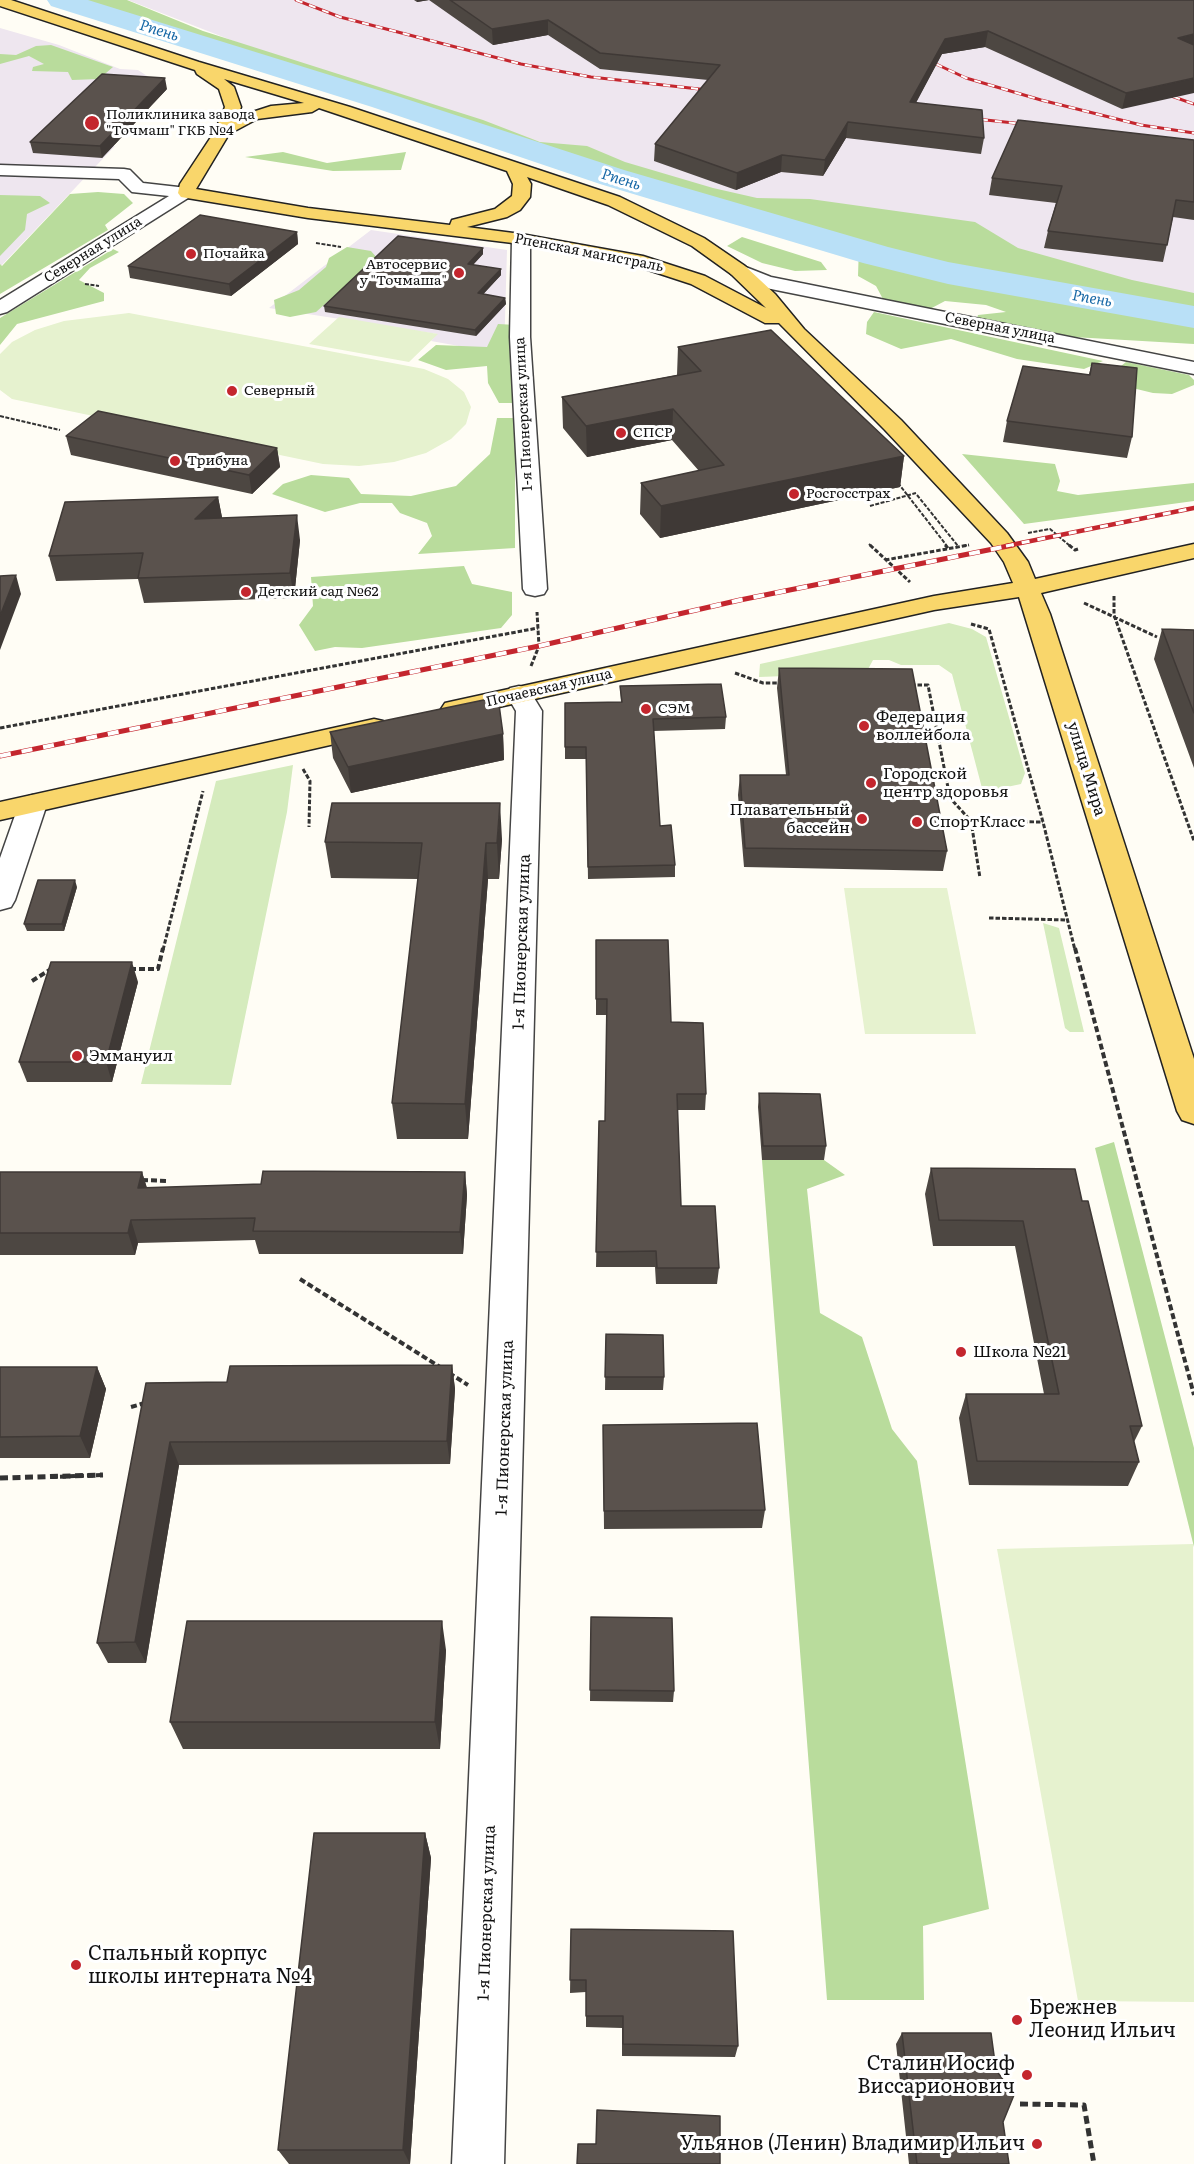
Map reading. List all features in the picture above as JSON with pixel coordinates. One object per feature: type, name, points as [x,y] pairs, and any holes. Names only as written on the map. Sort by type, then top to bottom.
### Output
[{"type":"main road","name":"Рпенская магистраль","points":[[0,1],[194,65],[344,110],[514,167],[614,201],[668,225],[738,270],[768,297],[797,333],[893,425],[999,538],[1016,562],[1029,588]]},
{"type":"main road","name":"Рпенская магистраль","points":[[194,65],[226,87],[233,107],[223,131],[189,184],[187,193],[403,225],[521,239],[664,267],[730,295],[797,333]]},
{"type":"main road","name":"Рпенская магистраль","points":[[223,131],[251,116],[272,111],[296,108],[344,110]]},
{"type":"main road","name":"Рпенская магистраль","points":[[403,225],[460,224],[501,213],[514,206],[521,197],[522,184],[514,167]]},
{"type":"main road","points":[[1029,588],[1194,551]]},
{"type":"main road","name":"Почаевская улица","points":[[0,811],[934,603],[1029,588]]},
{"type":"main road","name":"улица Мира","points":[[1029,588],[1194,1111]]},
{"type":"street","points":[[0,169],[124,174],[138,188],[187,193]]},
{"type":"street","name":"Северная улица","points":[[0,308],[187,193]]},
{"type":"street","name":"1-я Пионерская улица","points":[[521,239],[520,338],[535,589]]},
{"type":"street","name":"Северная улица","points":[[738,270],[766,282],[1194,368]]},
{"type":"street","name":"Северная улица","points":[[768,297],[806,290]]},
{"type":"street","name":"1-я Пионерская улица","points":[[478,2164],[529,711],[519,694]]},
{"type":"street","points":[[0,900],[33,804]]},
{"type":"path","points":[[316,243],[341,247]]},
{"type":"path","points":[[88,284],[99,286]]},
{"type":"path","points":[[0,416],[60,430]]},
{"type":"path","points":[[894,478],[948,548]]},
{"type":"path","points":[[870,506],[916,493]]},
{"type":"path","points":[[1024,533],[1050,529],[1075,550]]},
{"type":"path","points":[[869,544],[912,585]]},
{"type":"path","points":[[885,560],[970,545]]},
{"type":"path","points":[[519,694],[539,646],[535,589]]},
{"type":"path","points":[[1114,590],[1114,615],[1194,841]]},
{"type":"path","points":[[1079,600],[1157,637]]},
{"type":"path","points":[[0,728],[538,628]]},
{"type":"path","points":[[988,629],[1042,822],[1099,1046],[1194,1395]]},
{"type":"path","points":[[730,671],[763,683],[783,683]]},
{"type":"path","points":[[904,685],[928,685],[950,798],[971,821],[980,878]]},
{"type":"path","points":[[302,767],[309,781],[309,827]]},
{"type":"path","points":[[122,969],[158,969],[204,784]]},
{"type":"path","points":[[971,821],[1042,822]]},
{"type":"path","points":[[989,918],[1067,920]]},
{"type":"path","points":[[32,981],[51,969],[63,969]]},
{"type":"path","points":[[135,1180],[168,1181]]},
{"type":"path","points":[[300,1279],[469,1385]]},
{"type":"path","points":[[131,1407],[153,1401]]},
{"type":"path","points":[[0,1478],[103,1475]]},
{"type":"path","points":[[1020,2104],[1084,2105],[1094,2164]]},
{"type":"shaded area","points":[[128,0],[1194,0],[1194,312],[828,230],[321,75]]},
{"type":"shaded area","points":[[0,28],[59,45],[120,69],[138,70],[167,89],[155,101],[122,99],[78,143],[115,146],[0,267]]},
{"type":"shaded area","points":[[371,230],[507,250],[504,354],[431,341],[437,334],[269,308]]},
{"type":"green space","points":[[73,0],[127,0],[203,31],[483,120],[540,142],[587,146],[625,162],[713,188],[757,198],[810,199],[975,222],[1018,248],[1132,280],[1194,293],[1194,344],[1073,337],[976,321],[978,315],[1006,312],[986,305],[945,301],[928,310],[884,301],[876,286],[858,276],[859,245],[788,227],[605,172],[418,109]]},
{"type":"green space","points":[[51,45],[113,67],[99,79],[72,80],[68,72],[32,71],[33,67],[44,64],[29,56],[0,64],[0,54],[16,55],[36,46]]},
{"type":"green space","points":[[283,152],[327,163],[406,152],[401,170],[333,171],[245,157]]},
{"type":"green space","points":[[98,192],[124,194],[133,203],[105,225],[108,230],[0,294],[0,264],[2,266],[70,194]]},
{"type":"green space","points":[[0,195],[40,196],[50,203],[27,214],[25,230],[0,256]]},
{"type":"green space","points":[[742,237],[821,262],[827,270],[795,271],[762,263],[727,246]]},
{"type":"green space","points":[[347,247],[371,251],[377,258],[316,312],[290,317],[276,314],[274,300],[299,290],[326,267],[329,258]]},
{"type":"green space","points":[[113,249],[119,252],[90,268],[79,280],[104,293],[104,301],[17,324],[0,345],[0,318]]},
{"type":"green space","points":[[874,312],[1103,361],[1084,369],[1017,359],[951,339],[901,349],[866,334],[867,322]]},
{"type":"green space","name":"Северный","points":[[129,313],[424,369],[448,379],[464,392],[471,407],[466,424],[451,439],[426,453],[394,462],[359,466],[323,464],[12,399],[0,390],[0,354],[12,342],[35,330],[64,321]]},
{"type":"green space","points":[[339,317],[438,334],[409,362],[309,344]]},
{"type":"green space","points":[[498,324],[516,325],[515,403],[499,403],[488,383],[487,366],[446,370],[418,360],[436,345],[487,347]]},
{"type":"green space","points":[[1126,362],[1189,375],[1194,380],[1194,385],[1172,394],[1153,393],[1116,384],[1121,366]]},
{"type":"green space","points":[[497,418],[515,418],[515,548],[418,554],[432,536],[427,523],[400,513],[392,503],[360,503],[325,512],[272,494],[283,484],[311,475],[349,478],[361,494],[411,496],[456,486],[490,454]]},
{"type":"green space","points":[[962,454],[1055,464],[1060,481],[1057,491],[1078,495],[1194,483],[1194,501],[1024,524]]},
{"type":"green space","points":[[464,566],[472,584],[512,592],[512,615],[501,628],[362,648],[335,647],[315,651],[299,625],[313,606],[311,577]]},
{"type":"green space","points":[[949,623],[972,629],[986,637],[1025,773],[1021,784],[983,792],[952,674],[939,665],[901,665],[889,660],[873,660],[866,673],[759,677],[760,664]]},
{"type":"green space","points":[[293,765],[287,812],[231,1085],[141,1084],[216,781]]},
{"type":"green space","points":[[844,888],[947,888],[976,1034],[865,1034]]},
{"type":"green space","points":[[1043,923],[1059,928],[1084,1032],[1070,1032],[1065,1028]]},
{"type":"green space","points":[[1114,1142],[1194,1448],[1194,1547],[1095,1148]]},
{"type":"green space","points":[[762,1160],[824,1160],[845,1175],[807,1189],[820,1313],[862,1337],[892,1429],[917,1461],[989,1909],[923,1926],[924,2000],[827,2000]]},
{"type":"green space","points":[[1193,1544],[1194,2002],[1078,2001],[997,1549]]},
{"type":"building","points":[[450,0],[1194,0],[1194,34],[1178,38],[1194,45],[1194,78],[1126,93],[988,31],[945,39],[910,102],[982,110],[984,138],[848,122],[825,160],[782,155],[737,173],[655,144],[720,65],[600,53],[548,20],[492,29]]},
{"type":"building","points":[[102,74],[165,78],[100,146],[30,142]]},
{"type":"building","points":[[1018,120],[1194,140],[1194,202],[1176,200],[1167,245],[1048,231],[1062,186],[992,178]]},
{"type":"building","points":[[200,215],[297,232],[229,284],[128,266]]},
{"type":"building","points":[[398,236],[483,248],[468,264],[501,269],[478,293],[505,298],[475,330],[324,306]]},
{"type":"building","points":[[771,330],[904,456],[661,506],[641,483],[724,465],[673,409],[586,426],[562,397],[701,371],[678,347]]},
{"type":"building","points":[[1092,363],[1137,368],[1132,437],[1007,421],[1023,366],[1090,375]]},
{"type":"building","points":[[98,411],[277,448],[249,475],[66,436]]},
{"type":"building","points":[[218,497],[195,519],[297,515],[290,573],[138,578],[143,553],[49,556],[65,502]]},
{"type":"building","points":[[16,575],[0,616],[0,576]]},
{"type":"building","points":[[1162,629],[1194,630],[1194,713]]},
{"type":"building","name":"Городской центр здоровья","points":[[779,668],[912,669],[947,851],[745,848],[740,775],[789,775]]},
{"type":"building","points":[[721,684],[726,717],[653,719],[660,826],[671,825],[675,865],[588,867],[586,747],[565,747],[565,703],[622,702],[620,686]]},
{"type":"building","points":[[498,697],[503,734],[348,767],[330,732]]},
{"type":"building","points":[[332,803],[500,803],[497,843],[486,843],[465,1104],[392,1103],[422,843],[325,842]]},
{"type":"building","points":[[38,880],[75,880],[62,924],[24,924]]},
{"type":"building","points":[[596,940],[668,940],[671,1022],[703,1023],[706,1094],[677,1094],[681,1206],[715,1206],[719,1268],[657,1268],[656,1251],[596,1252],[599,1121],[605,1121],[607,999],[596,999]]},
{"type":"building","name":"Эммануил","points":[[51,962],[132,962],[106,1062],[19,1062]]},
{"type":"building","points":[[759,1093],[820,1094],[826,1146],[763,1146]]},
{"type":"building","points":[[931,1168],[1075,1169],[1082,1201],[1088,1201],[1142,1426],[1130,1426],[1139,1462],[977,1461],[966,1394],[1059,1394],[1023,1221],[939,1220]]},
{"type":"building","points":[[263,1171],[465,1172],[460,1232],[253,1231],[255,1218],[131,1220],[128,1233],[0,1233],[0,1172],[142,1172],[138,1188],[261,1184]]},
{"type":"building","points":[[606,1334],[663,1335],[664,1377],[605,1377]]},
{"type":"building","points":[[452,1365],[447,1441],[170,1442],[135,1642],[97,1643],[146,1383],[227,1382],[230,1366]]},
{"type":"building","points":[[0,1367],[97,1367],[80,1436],[0,1437]]},
{"type":"building","points":[[757,1423],[765,1510],[604,1511],[603,1425]]},
{"type":"building","points":[[591,1617],[672,1618],[674,1691],[590,1690]]},
{"type":"building","points":[[187,1621],[442,1621],[435,1722],[170,1722]]},
{"type":"building","points":[[314,1833],[425,1833],[403,2150],[278,2150]]},
{"type":"building","points":[[571,1929],[733,1931],[738,2046],[623,2044],[623,2016],[586,2016],[586,1980],[570,1980]]},
{"type":"building","points":[[902,2033],[991,2033],[996,2070],[1014,2095],[1003,2122],[1009,2164],[917,2164]]},
{"type":"building","points":[[597,2110],[720,2116],[720,2164],[577,2164],[578,2144],[596,2144]]},
{"type":"waterway","name":"Рпень","points":[[60,0],[383,101],[612,177],[876,255],[948,273],[1194,317]]},
{"type":"railway","points":[[296,0],[340,17],[521,64],[591,77],[717,91]]},
{"type":"railway","points":[[923,58],[966,78],[1041,100],[1141,125],[1194,133]]},
{"type":"railway","points":[[1160,92],[1194,104]]},
{"type":"railway","points":[[967,118],[1033,125]]},
{"type":"railway","points":[[1006,546],[1194,508]]},
{"type":"railway","points":[[0,756],[539,646],[740,600],[1013,545]]},
{"type":"place","name":"Поликлиника завода \"Точмаш\" ГКБ №4","points":[[92,123]]},
{"type":"place","name":"Почайка","points":[[191,254]]},
{"type":"place","name":"Автосервис у \"Точмаша\"","points":[[459,273]]},
{"type":"place","name":"Северный","points":[[232,391]]},
{"type":"place","name":"СПСР","points":[[621,433]]},
{"type":"place","name":"Трибуна","points":[[175,461]]},
{"type":"place","name":"Росгосстрах","points":[[794,494]]},
{"type":"place","name":"Детский сад №62","points":[[246,592]]},
{"type":"place","name":"СЭМ","points":[[646,709]]},
{"type":"place","name":"Федерация воллейбола","points":[[864,726]]},
{"type":"place","name":"Городской центр здоровья","points":[[871,783]]},
{"type":"place","name":"Плавательный бассейн","points":[[862,819]]},
{"type":"place","name":"СпортКласс","points":[[917,822]]},
{"type":"place","name":"Эммануил","points":[[77,1056]]},
{"type":"place","name":"Школа №21","points":[[961,1352]]},
{"type":"place","name":"Cпальный корпус школы интерната №4","points":[[76,1965]]},
{"type":"place","name":"Брежнев Леонид Ильич","points":[[1017,2020]]},
{"type":"place","name":"Сталин Иосиф Виссарионович","points":[[1027,2075]]},
{"type":"place","name":"Ульянов (Ленин) Владимир Ильич","points":[[1037,2144]]}]
